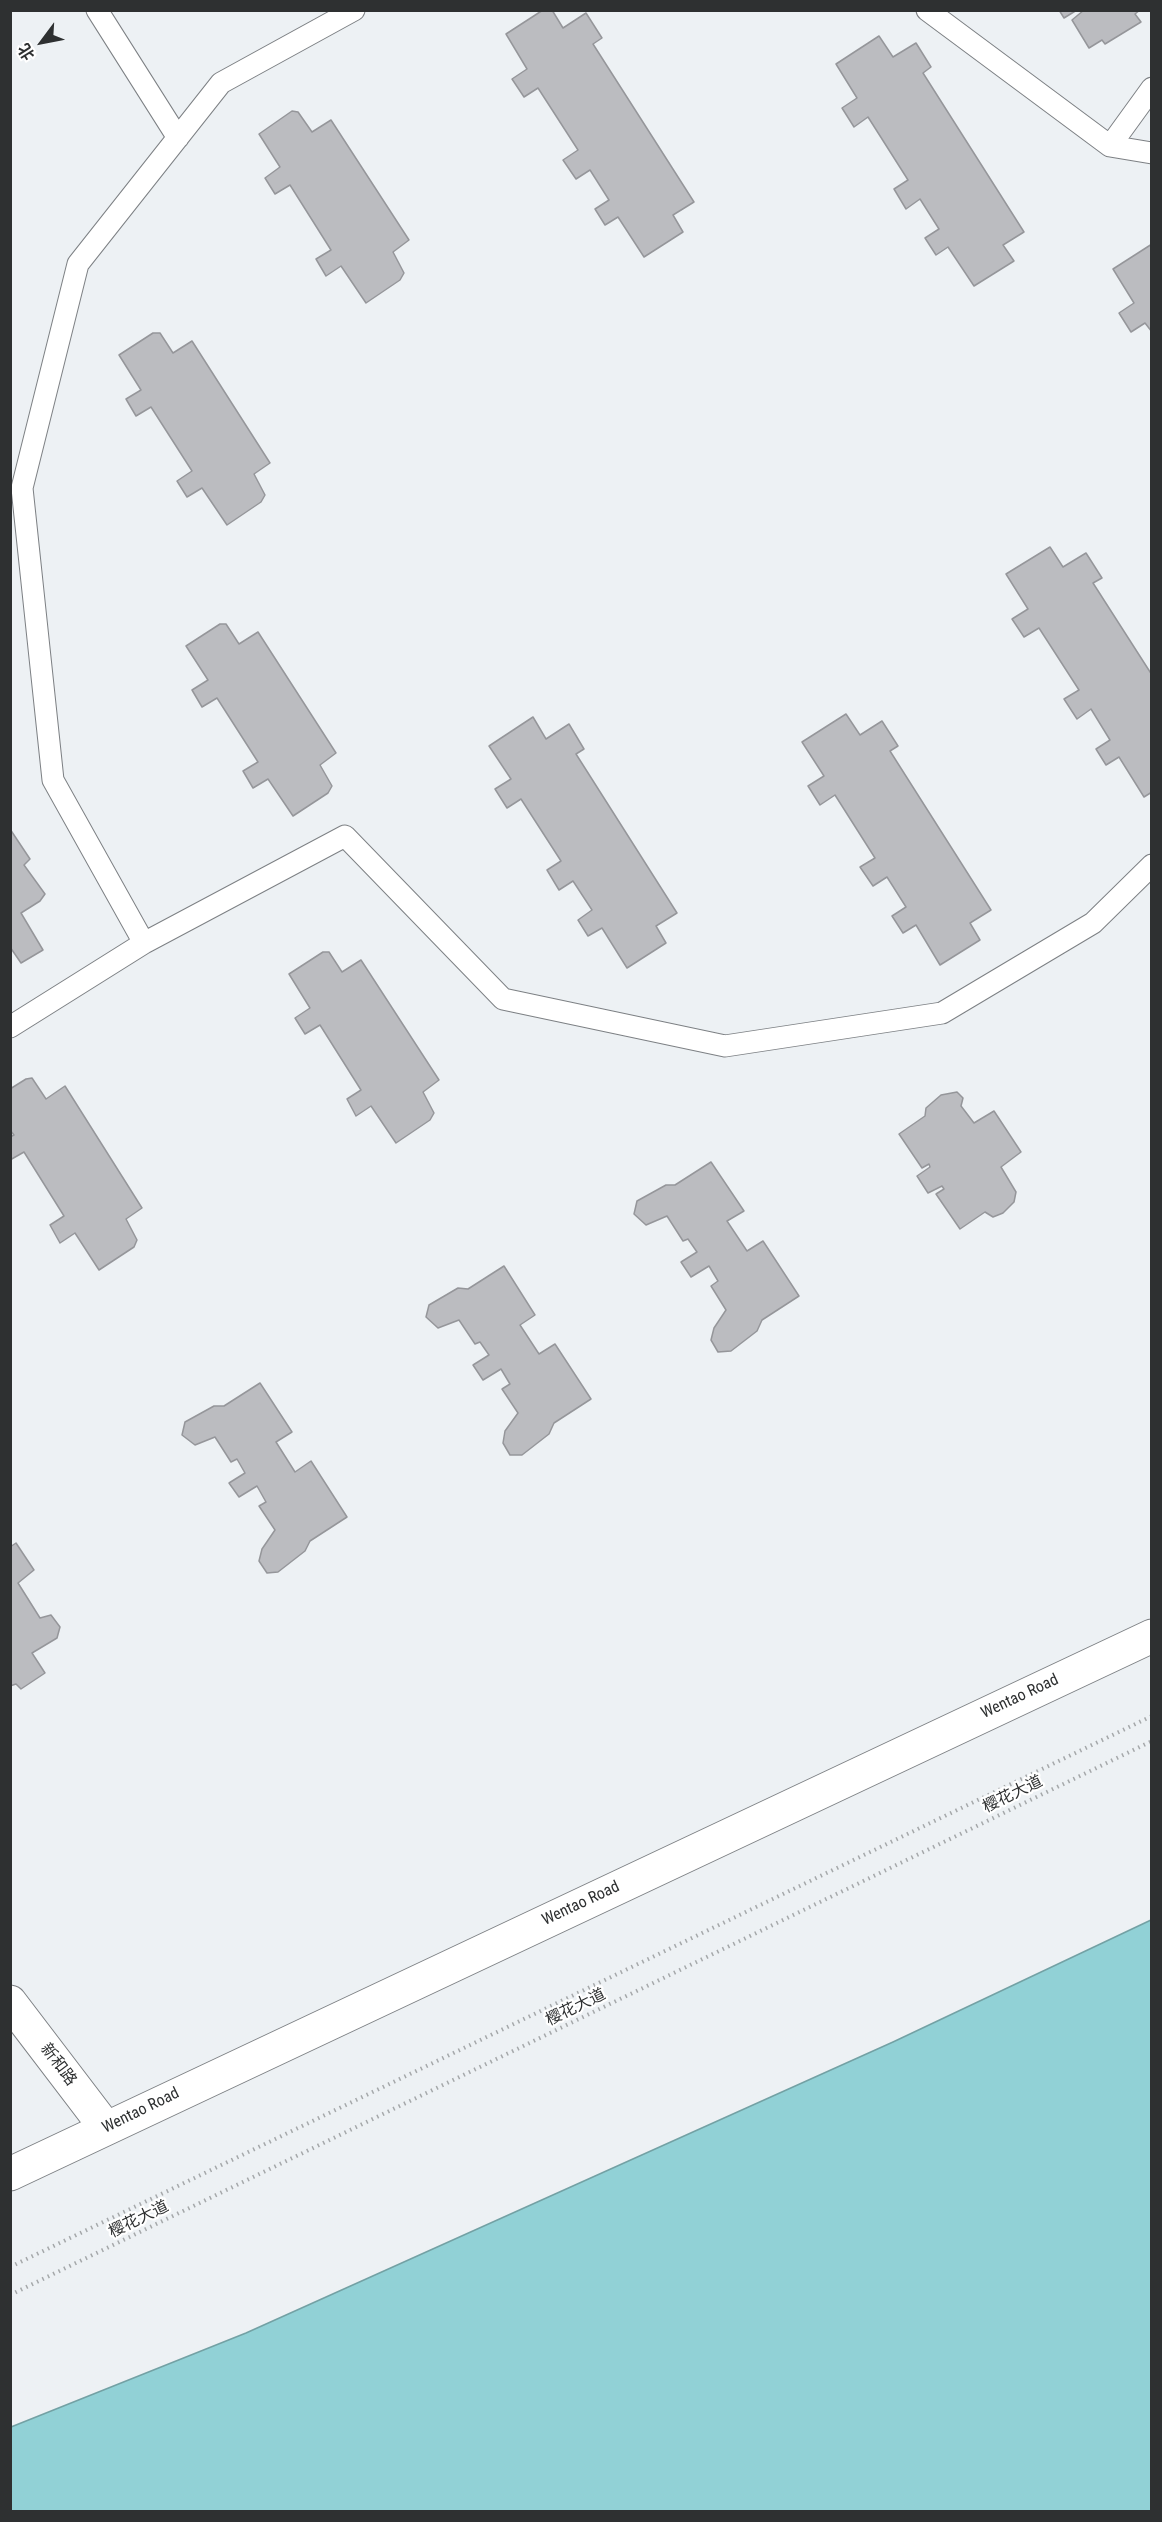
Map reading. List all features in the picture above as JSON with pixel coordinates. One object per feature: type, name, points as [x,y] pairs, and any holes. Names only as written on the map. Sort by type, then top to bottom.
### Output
[{"type":"main road","name":"Wentao Road","points":[[10,2174],[1152,1636]]},
{"type":"main road","name":"新和路","points":[[10,2002],[106,2128]]},
{"type":"lane","points":[[98,10],[178,138]]},
{"type":"lane","points":[[144,944],[53,780],[22,488],[78,264],[221,83],[354,10]]},
{"type":"lane","points":[[927,10],[1110,146],[1152,153]]},
{"type":"lane","points":[[1110,146],[1152,88]]},
{"type":"lane","points":[[10,1027],[144,944],[345,836],[503,999],[725,1046],[942,1013],[1093,923],[1152,865]]},
{"type":"path","points":[[10,2267],[1152,1716]]},
{"type":"path","name":"樱花大道","points":[[10,2295],[1152,1741]]},
{"type":"water","points":[[1151,1920],[1151,2511],[11,2511],[11,2427],[246,2333],[893,2042]]},
{"type":"building","points":[[543,10],[552,10],[563,28],[586,13],[602,38],[593,44],[694,202],[673,215],[683,232],[644,257],[618,217],[605,225],[595,209],[609,200],[590,170],[576,179],[563,160],[578,150],[538,88],[524,97],[512,79],[527,69],[506,34]]},
{"type":"building","points":[[1059,10],[1077,10],[1064,18]]},
{"type":"building","points":[[1084,10],[1140,10],[1135,14],[1141,22],[1105,44],[1102,40],[1089,48],[1072,20]]},
{"type":"building","points":[[879,36],[893,57],[916,43],[931,67],[923,73],[1024,232],[1003,245],[1014,261],[974,286],[948,247],[936,255],[925,238],[939,229],[920,199],[906,209],[894,189],[908,180],[868,117],[854,127],[842,108],[857,98],[836,64]]},
{"type":"building","points":[[292,111],[298,112],[312,132],[331,120],[409,240],[393,252],[404,273],[400,280],[366,303],[341,266],[326,276],[316,259],[331,250],[290,185],[275,194],[265,178],[280,167],[259,134]]},
{"type":"building","points":[[1152,244],[1152,332],[1145,323],[1131,332],[1119,313],[1134,303],[1113,269]]},
{"type":"building","points":[[153,333],[160,333],[173,353],[192,341],[270,463],[254,474],[265,495],[261,502],[227,525],[202,488],[187,497],[177,481],[192,471],[151,407],[136,416],[126,399],[141,390],[119,355]]},
{"type":"building","points":[[1050,547],[1063,567],[1086,553],[1102,578],[1093,583],[1152,675],[1152,792],[1144,797],[1119,757],[1106,765],[1096,749],[1110,740],[1091,709],[1077,719],[1064,699],[1079,690],[1039,628],[1024,637],[1012,619],[1028,609],[1006,574]]},
{"type":"building","points":[[220,624],[226,624],[239,644],[258,632],[336,753],[320,765],[332,786],[328,793],[293,816],[268,779],[253,788],[243,771],[258,762],[217,698],[202,707],[192,690],[208,680],[186,646]]},
{"type":"building","points":[[846,714],[860,735],[882,721],[898,746],[890,751],[991,910],[970,923],[980,940],[940,965],[916,925],[903,933],[892,916],[906,907],[887,877],[873,886],[860,867],[875,858],[835,795],[820,805],[808,786],[824,776],[802,742]]},
{"type":"building","points":[[533,717],[546,739],[569,724],[584,749],[576,754],[677,913],[656,926],[666,943],[627,968],[602,928],[588,936],[578,920],[592,910],[573,881],[559,890],[547,870],[561,861],[521,799],[507,808],[495,789],[511,779],[489,746]]},
{"type":"building","points":[[10,829],[30,859],[24,865],[45,894],[40,901],[21,913],[43,950],[21,963],[10,947]]},
{"type":"building","points":[[323,952],[329,952],[342,972],[361,960],[439,1080],[423,1092],[434,1113],[430,1120],[396,1143],[371,1106],[356,1116],[347,1099],[361,1090],[320,1025],[305,1034],[295,1018],[310,1008],[289,974]]},
{"type":"building","points":[[32,1078],[46,1099],[65,1086],[142,1208],[126,1219],[137,1240],[134,1247],[99,1270],[75,1233],[60,1243],[50,1225],[64,1216],[24,1152],[10,1160],[10,1137],[14,1135],[10,1130],[10,1089]]},
{"type":"building","points":[[957,1092],[963,1098],[961,1106],[974,1123],[994,1111],[1021,1152],[1001,1167],[1016,1192],[1014,1202],[1003,1213],[993,1217],[985,1212],[960,1229],[936,1194],[944,1189],[942,1186],[928,1193],[917,1176],[930,1167],[929,1164],[922,1168],[899,1134],[925,1116],[926,1108],[941,1095]]},
{"type":"building","points":[[711,1162],[744,1211],[727,1221],[747,1251],[763,1241],[799,1296],[762,1320],[757,1331],[731,1351],[718,1352],[711,1340],[714,1328],[726,1310],[711,1286],[718,1281],[709,1266],[691,1277],[681,1262],[697,1252],[688,1239],[683,1241],[667,1216],[646,1225],[634,1214],[637,1201],[666,1185],[675,1185]]},
{"type":"building","points":[[504,1266],[535,1315],[520,1325],[539,1354],[555,1344],[591,1399],[554,1423],[549,1434],[522,1455],[510,1455],[503,1443],[505,1431],[518,1413],[502,1389],[510,1384],[501,1369],[483,1380],[473,1365],[489,1355],[480,1342],[475,1344],[459,1320],[438,1328],[426,1317],[429,1305],[458,1288],[468,1289]]},
{"type":"building","points":[[260,1383],[292,1432],[276,1442],[295,1472],[311,1461],[347,1517],[310,1541],[305,1551],[278,1572],[267,1573],[259,1561],[262,1549],[275,1530],[259,1506],[266,1502],[257,1486],[239,1497],[229,1483],[245,1473],[237,1459],[231,1462],[215,1437],[195,1445],[182,1435],[185,1422],[214,1406],[224,1406]]},
{"type":"building","points":[[16,1543],[34,1570],[18,1583],[40,1618],[51,1615],[60,1627],[57,1638],[32,1653],[45,1673],[21,1689],[16,1684],[10,1686],[10,1547]]}]
